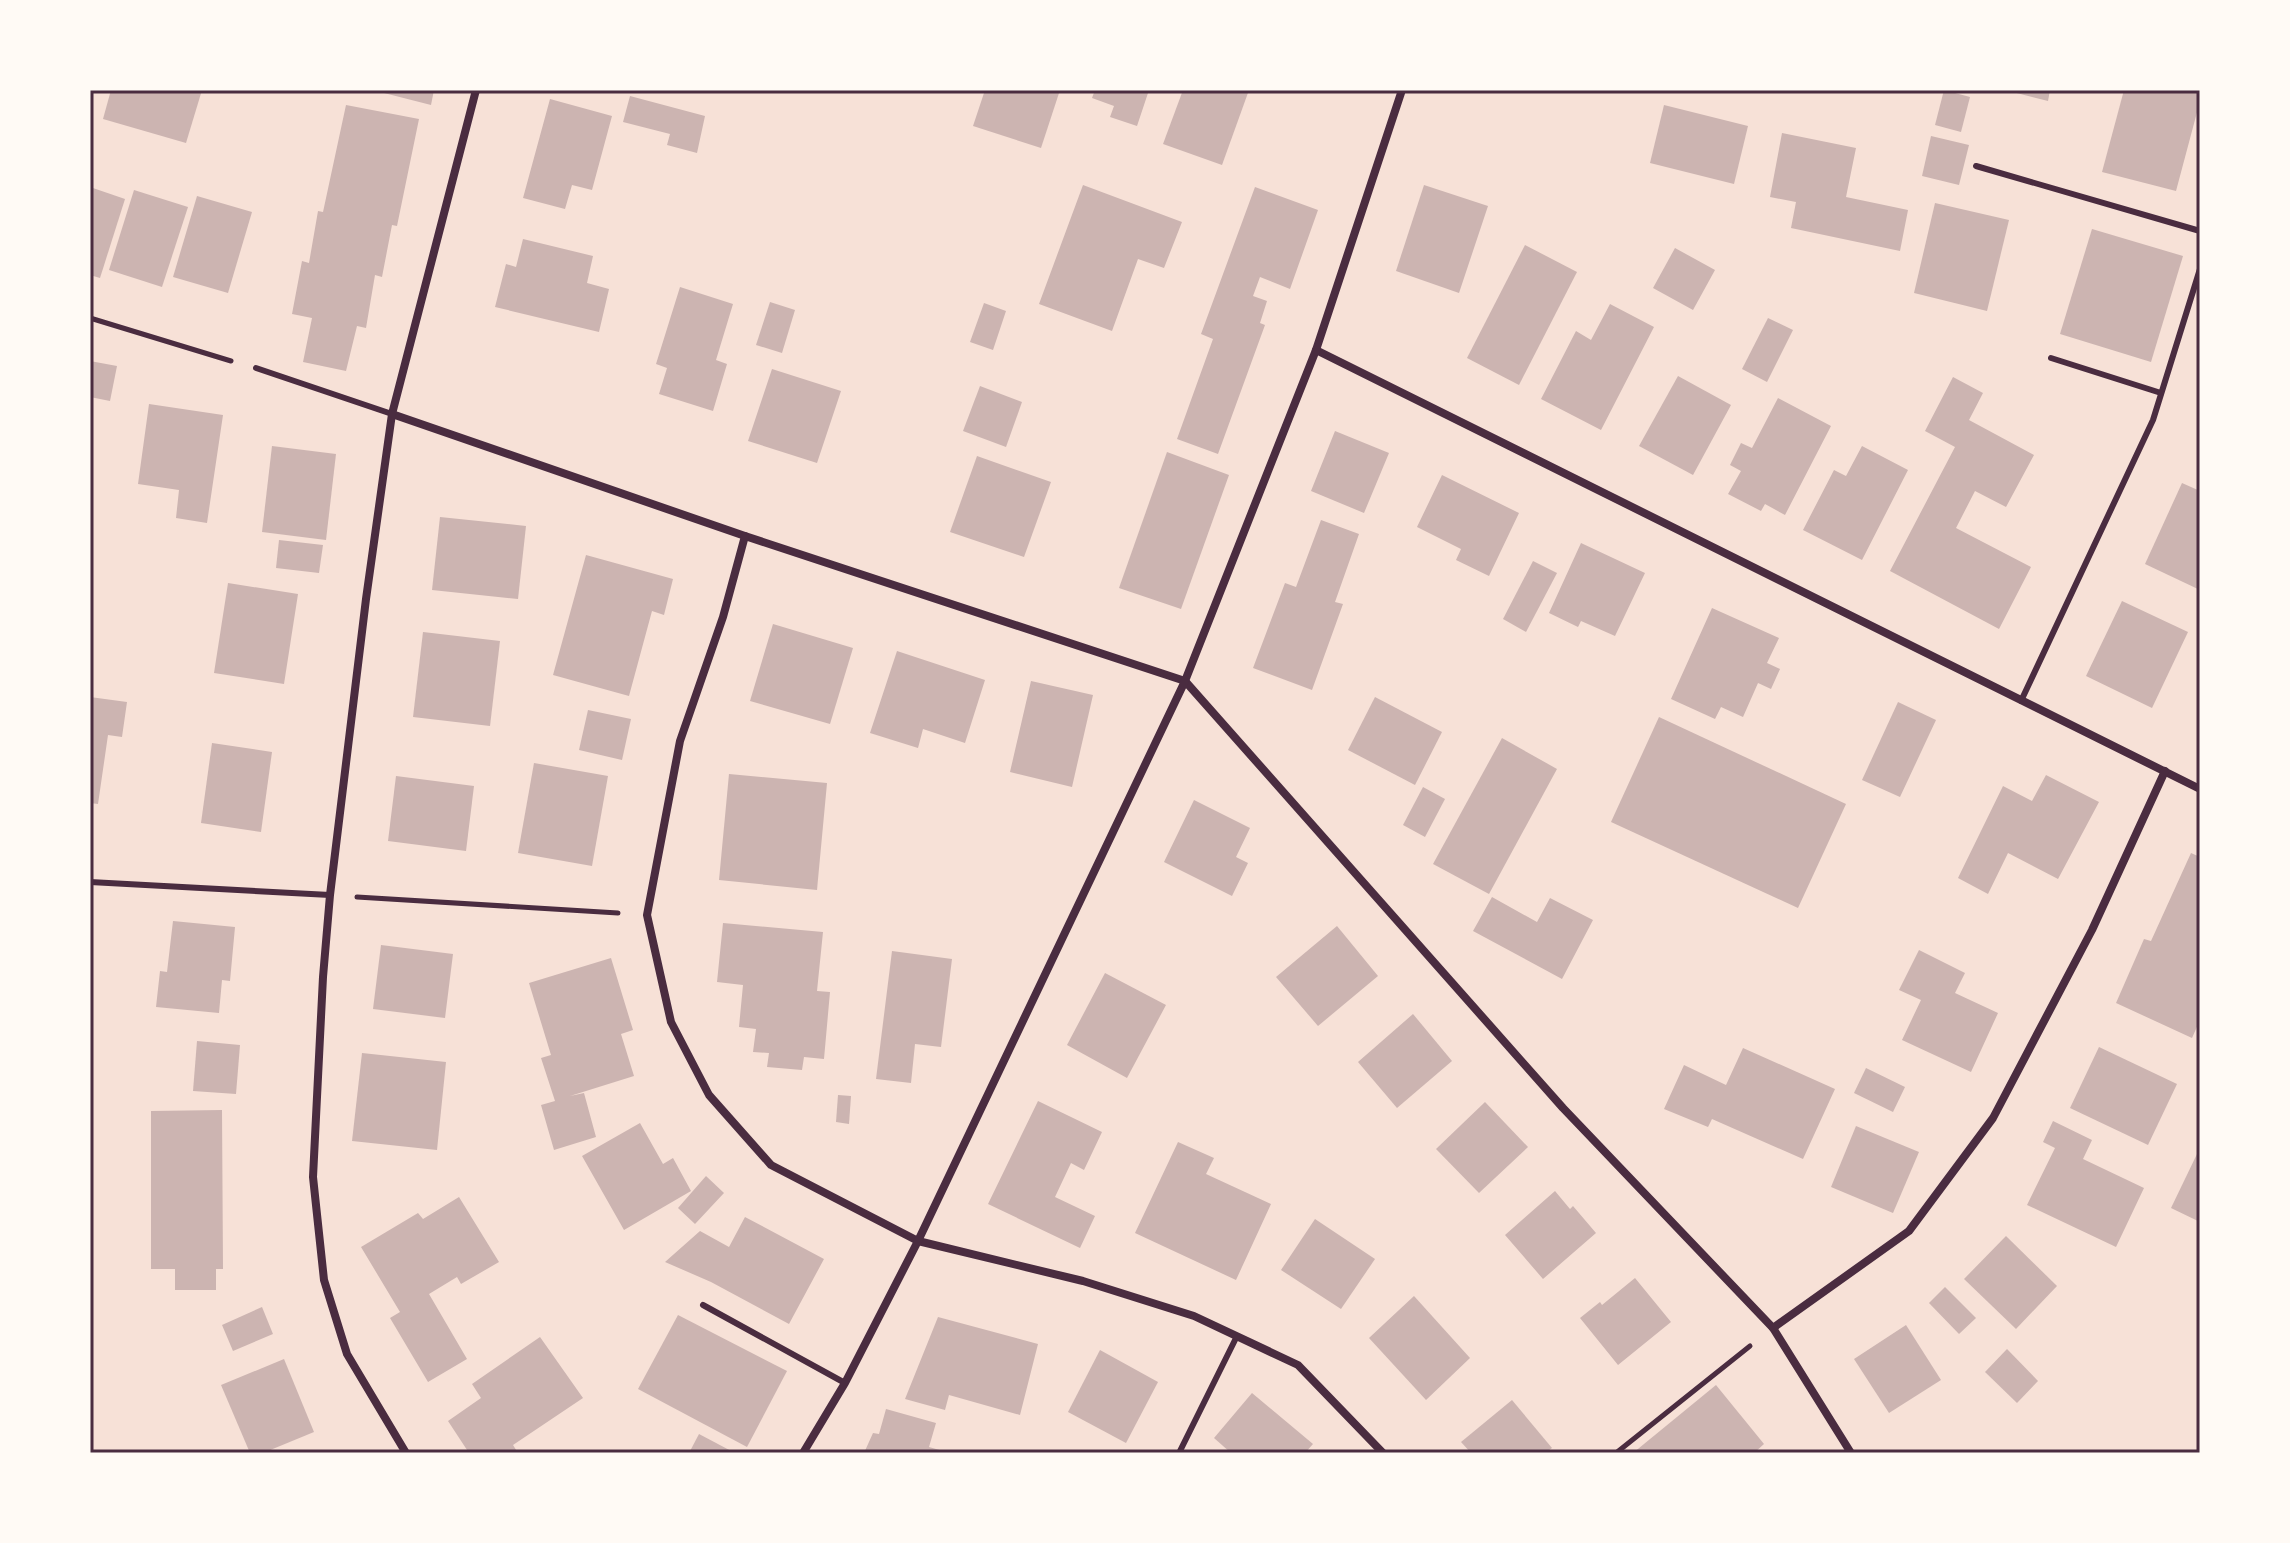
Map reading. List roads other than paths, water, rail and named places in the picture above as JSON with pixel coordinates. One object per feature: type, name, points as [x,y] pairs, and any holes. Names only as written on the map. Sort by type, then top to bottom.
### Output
[{"type":"street","points":[[406,1453],[347,1354],[324,1280],[313,1177],[330,895],[392,414],[476,90]]},
{"type":"street","points":[[803,1453],[845,1383],[918,1241],[1185,681],[1316,350],[1402,90]]},
{"type":"street","points":[[1316,350],[2200,789]]},
{"type":"street","points":[[392,414],[745,536],[1185,681],[1563,1108],[1773,1328],[1851,1453]]},
{"type":"street","points":[[745,536],[723,617],[680,741],[647,915],[671,1022],[709,1095],[771,1165],[918,1241],[1083,1281],[1194,1316],[1298,1365],[1383,1453]]},
{"type":"street","points":[[1773,1328],[1909,1231],[1993,1118],[2092,930],[2165,771]]},
{"type":"lane","points":[[1976,166],[2200,231]]},
{"type":"lane","points":[[2021,701],[2153,420],[2200,269]]},
{"type":"lane","points":[[2051,358],[2161,393]]},
{"type":"lane","points":[[256,368],[392,414]]},
{"type":"lane","points":[[90,882],[330,895]]},
{"type":"lane","points":[[703,1305],[845,1383]]},
{"type":"lane","points":[[1179,1453],[1237,1336]]}]
